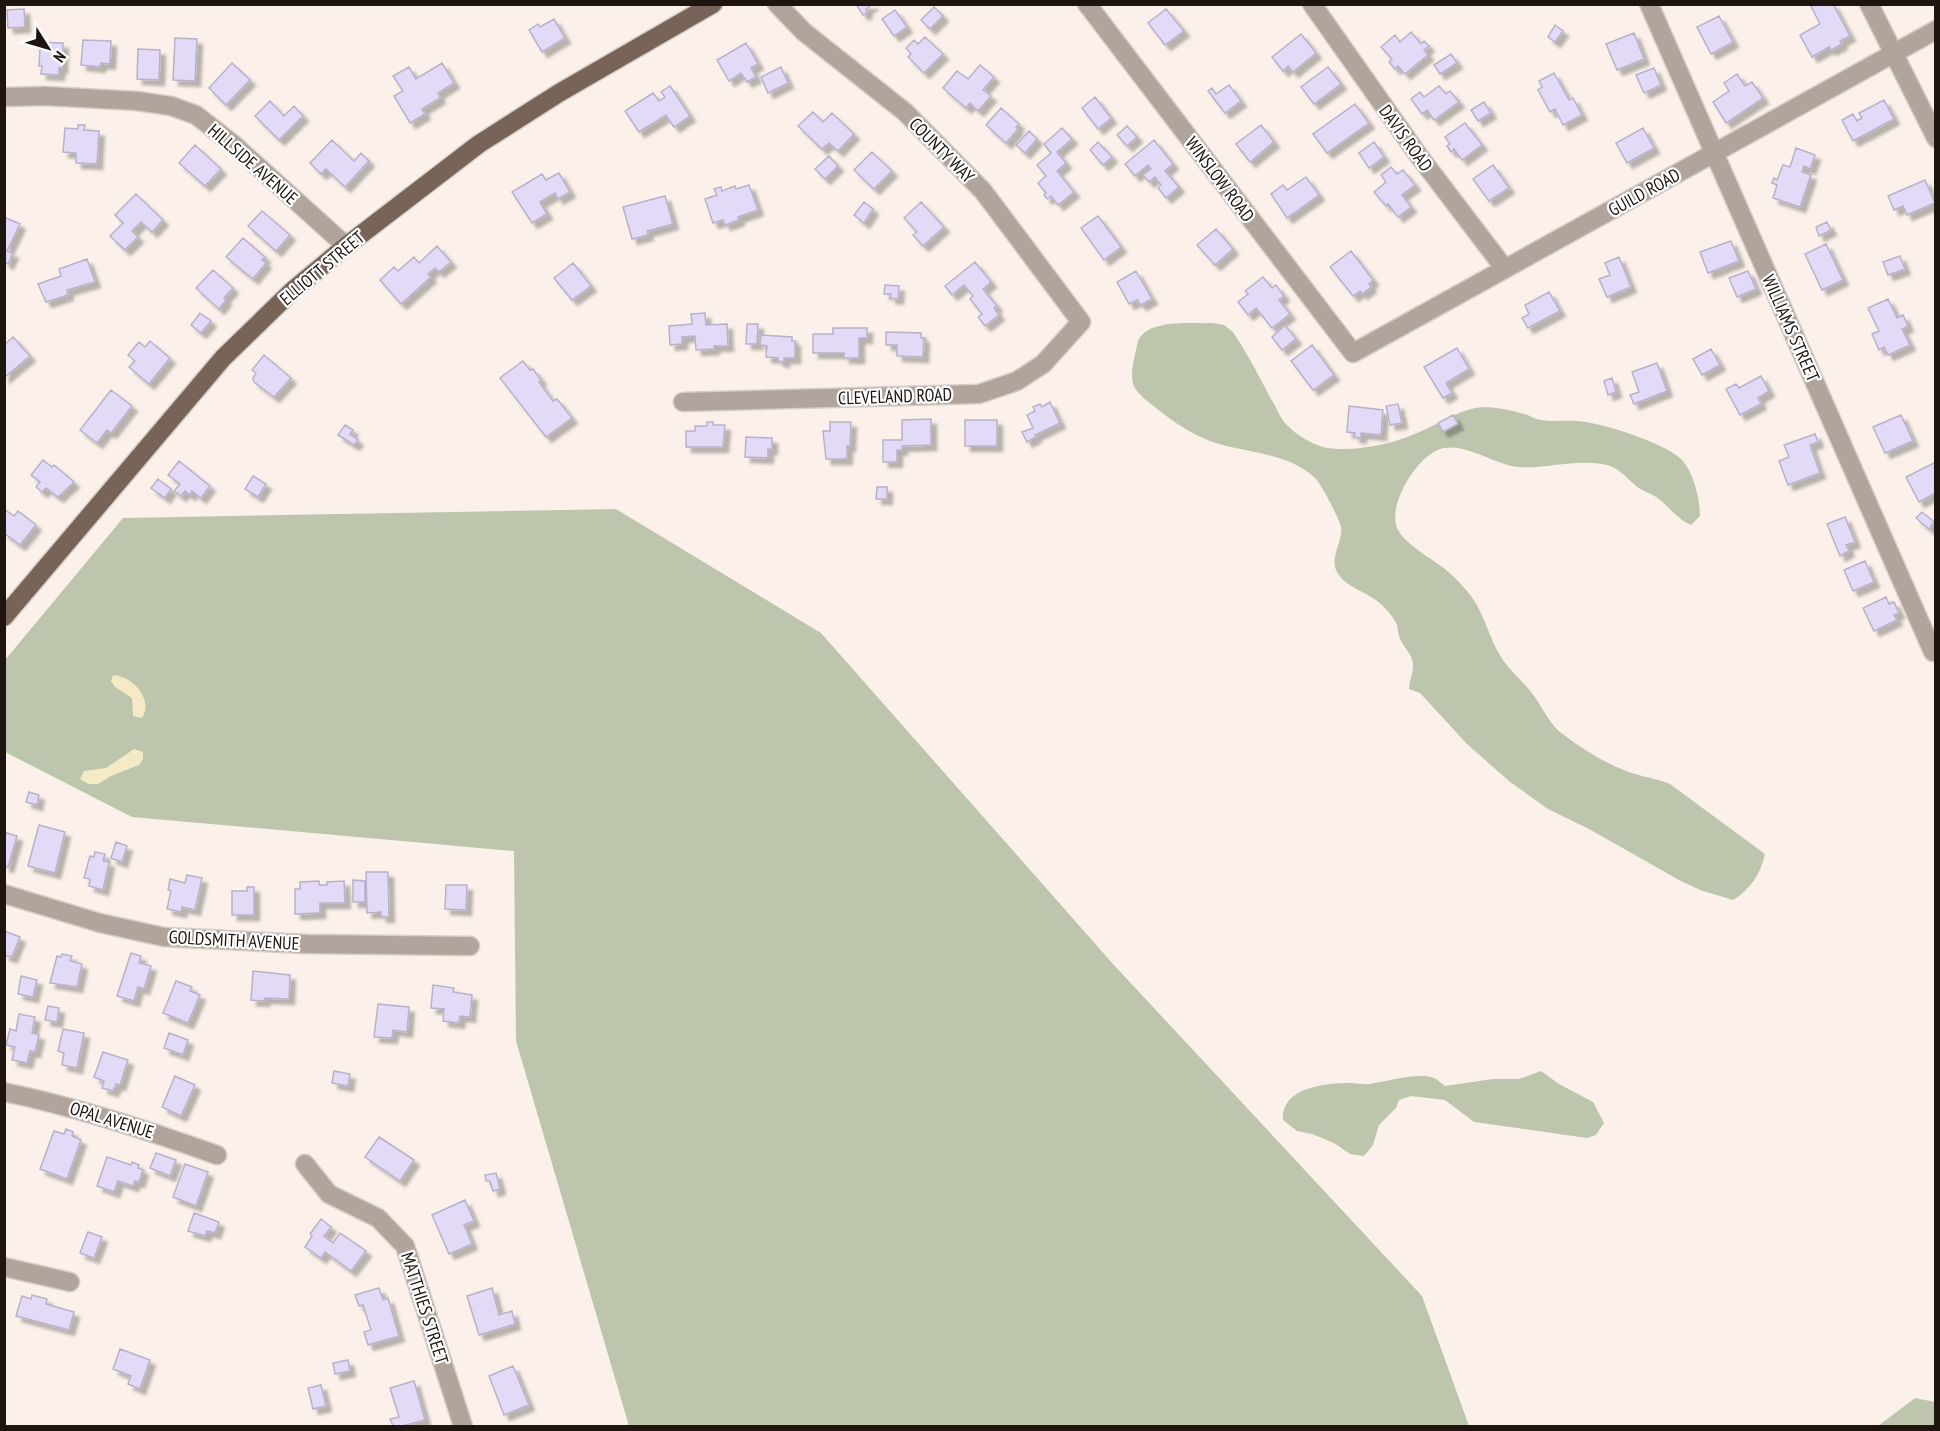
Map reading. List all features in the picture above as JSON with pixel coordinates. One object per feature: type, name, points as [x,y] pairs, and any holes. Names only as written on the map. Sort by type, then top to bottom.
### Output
[{"type":"main road","name":"ELLIOTT STREET","points":[[4,617],[223,358],[292,291],[346,246],[479,144],[559,93],[713,4]]},
{"type":"street","name":"COUNTY WAY","points":[[777,4],[804,32],[905,112],[983,191],[1081,322]]},
{"type":"street","name":"WINSLOW ROAD","points":[[1087,4],[1353,353]]},
{"type":"street","name":"DAVIS ROAD","points":[[1312,4],[1419,156],[1505,269]]},
{"type":"street","name":"WILLIAMS STREET","points":[[1649,4],[1933,652]]},
{"type":"street","points":[[1869,4],[1935,138]]},
{"type":"street","name":"GUILD ROAD","points":[[1353,353],[1935,30]]},
{"type":"street","name":"HILLSIDE AVENUE","points":[[4,97],[45,96],[137,101],[171,106],[196,115],[233,144],[346,246]]},
{"type":"street","name":"CLEVELAND ROAD","points":[[683,402],[979,394],[1017,381],[1043,363],[1081,322]]},
{"type":"street","name":"GOLDSMITH AVENUE","points":[[4,894],[100,923],[164,937],[307,944],[470,946]]},
{"type":"street","name":"OPAL AVENUE","points":[[4,1092],[42,1100],[131,1125],[217,1155]]},
{"type":"street","name":"MATTHIES STREET","points":[[305,1164],[329,1194],[378,1218],[405,1246],[463,1426]]},
{"type":"street","points":[[4,1267],[70,1282]]},
{"type":"green space","points":[[1169,324],[1224,325],[1233,332],[1285,423],[1302,437],[1323,447],[1344,449],[1380,445],[1412,435],[1467,410],[1486,407],[1509,410],[1541,420],[1578,421],[1602,426],[1634,435],[1663,447],[1683,461],[1696,487],[1699,502],[1700,516],[1691,525],[1656,497],[1638,488],[1620,471],[1607,465],[1573,463],[1517,467],[1467,450],[1447,448],[1430,455],[1414,471],[1397,504],[1396,525],[1410,544],[1449,573],[1471,596],[1501,657],[1531,692],[1560,732],[1606,762],[1635,774],[1670,784],[1765,854],[1758,874],[1745,891],[1733,900],[1700,890],[1548,809],[1510,782],[1467,744],[1420,693],[1409,689],[1413,663],[1400,639],[1395,621],[1380,603],[1349,584],[1337,572],[1335,556],[1341,527],[1316,479],[1295,464],[1283,459],[1219,444],[1194,434],[1156,408],[1134,386],[1132,371],[1137,345],[1141,336],[1148,330]]},
{"type":"green space","points":[[616,509],[821,633],[1113,964],[1422,1296],[1469,1426],[629,1426],[516,1041],[514,851],[132,817],[5,752],[5,660],[123,518]]},
{"type":"green space","points":[[1541,1071],[1559,1084],[1593,1102],[1604,1123],[1596,1135],[1587,1138],[1474,1122],[1445,1100],[1411,1096],[1399,1100],[1396,1108],[1379,1125],[1373,1145],[1364,1156],[1350,1154],[1334,1143],[1297,1131],[1283,1120],[1284,1109],[1289,1100],[1307,1089],[1318,1086],[1341,1083],[1367,1084],[1427,1076],[1445,1086],[1493,1079],[1519,1079]]},
{"type":"green space","points":[[1915,1398],[1935,1402],[1935,1426],[1878,1426]]},
{"type":"sand","points":[[113,675],[128,680],[139,690],[145,704],[142,718],[133,716],[132,698],[115,687],[111,681]]},
{"type":"sand","points":[[134,749],[143,752],[143,759],[139,765],[98,784],[88,784],[80,779],[84,771],[106,768]]},
{"type":"building","points":[[856,4],[873,4],[866,9],[867,12],[863,15]]},
{"type":"building","points":[[1810,4],[1833,4],[1850,36],[1840,41],[1842,44],[1831,50],[1829,47],[1812,57],[1800,35],[1820,24]]},
{"type":"building","points":[[934,7],[943,16],[930,29],[921,20]]},
{"type":"building","points":[[24,9],[25,27],[8,28],[7,10]]},
{"type":"building","points":[[1166,9],[1184,31],[1165,45],[1148,23]]},
{"type":"building","points":[[895,10],[907,27],[894,36],[882,19]]},
{"type":"building","points":[[1719,16],[1733,42],[1711,54],[1697,27]]},
{"type":"building","points":[[554,19],[565,38],[542,52],[529,30],[538,24],[540,27]]},
{"type":"building","points":[[1555,25],[1563,31],[1555,42],[1548,37]]},
{"type":"building","points":[[1411,32],[1421,44],[1424,41],[1429,46],[1424,50],[1428,55],[1405,74],[1398,66],[1395,69],[1389,62],[1392,59],[1381,47],[1395,35],[1400,42]]},
{"type":"building","points":[[1634,33],[1644,59],[1617,70],[1606,44]]},
{"type":"building","points":[[1301,34],[1316,53],[1293,72],[1288,66],[1283,71],[1272,57]]},
{"type":"building","points":[[925,37],[943,54],[924,73],[908,57],[911,54],[906,48],[914,40],[918,44]]},
{"type":"building","points":[[175,38],[197,39],[195,81],[173,80]]},
{"type":"building","points":[[83,40],[111,41],[110,64],[101,63],[100,67],[81,65]]},
{"type":"building","points":[[37,42],[63,43],[62,68],[59,68],[59,75],[41,74],[40,49],[37,48]]},
{"type":"building","points":[[746,43],[758,64],[751,68],[756,77],[747,82],[741,73],[729,81],[717,60]]},
{"type":"building","points":[[138,49],[160,50],[159,80],[137,79]]},
{"type":"building","points":[[1451,54],[1457,63],[1440,74],[1434,65]]},
{"type":"building","points":[[232,63],[250,80],[226,105],[209,88]]},
{"type":"building","points":[[442,63],[454,83],[438,93],[440,98],[422,109],[425,114],[410,123],[394,96],[403,91],[393,76],[409,67],[416,79]]},
{"type":"building","points":[[980,65],[994,77],[983,90],[991,96],[978,111],[970,103],[966,108],[943,88],[957,71],[968,79]]},
{"type":"building","points":[[781,67],[788,83],[768,93],[761,77]]},
{"type":"building","points":[[1328,67],[1341,84],[1314,104],[1301,87]]},
{"type":"building","points":[[1654,68],[1661,85],[1644,93],[1636,75]]},
{"type":"building","points":[[1554,73],[1569,100],[1573,98],[1582,115],[1563,125],[1555,109],[1550,112],[1538,90],[1542,87],[1539,81]]},
{"type":"building","points":[[1737,74],[1745,86],[1752,82],[1763,98],[1726,123],[1713,102],[1729,91],[1724,83]]},
{"type":"building","points":[[1229,85],[1241,101],[1225,113],[1208,91],[1212,88],[1216,94]]},
{"type":"building","points":[[670,86],[690,116],[674,127],[666,115],[639,132],[625,111],[653,93],[659,101],[665,97],[661,92]]},
{"type":"building","points":[[1439,86],[1446,94],[1450,91],[1459,102],[1434,120],[1427,110],[1422,114],[1411,99],[1420,92],[1424,97]]},
{"type":"building","points":[[1095,97],[1111,118],[1098,129],[1082,108]]},
{"type":"building","points":[[1884,100],[1894,119],[1853,141],[1842,120],[1853,114],[1857,121],[1862,118],[1859,113]]},
{"type":"building","points":[[270,101],[284,116],[294,106],[303,116],[279,140],[255,116]]},
{"type":"building","points":[[1484,102],[1491,113],[1478,121],[1471,110]]},
{"type":"building","points":[[1355,104],[1369,123],[1327,153],[1313,134]]},
{"type":"building","points":[[1001,108],[1019,124],[1016,127],[1018,129],[1006,143],[986,125]]},
{"type":"building","points":[[813,112],[823,122],[832,113],[854,134],[838,151],[829,143],[822,149],[798,126]]},
{"type":"building","points":[[1465,123],[1482,145],[1462,160],[1454,149],[1451,152],[1447,146],[1450,144],[1445,137]]},
{"type":"building","points":[[78,125],[85,125],[84,130],[99,131],[97,164],[76,163],[76,153],[63,152],[65,128],[78,129]]},
{"type":"building","points":[[1261,125],[1274,142],[1250,162],[1236,144]]},
{"type":"building","points":[[1127,126],[1137,137],[1127,146],[1117,135]]},
{"type":"building","points":[[1062,128],[1072,139],[1057,152],[1066,163],[1057,171],[1074,192],[1058,205],[1051,196],[1047,199],[1044,195],[1046,193],[1038,183],[1046,176],[1037,165],[1051,153],[1044,144]]},
{"type":"building","points":[[1643,128],[1654,148],[1627,163],[1616,143]]},
{"type":"building","points":[[1029,131],[1037,139],[1025,153],[1016,145]]},
{"type":"building","points":[[332,140],[354,161],[361,153],[369,161],[345,187],[326,169],[321,174],[310,163]]},
{"type":"building","points":[[1154,140],[1173,164],[1165,171],[1179,187],[1166,198],[1158,188],[1161,185],[1155,177],[1149,182],[1143,175],[1151,169],[1148,165],[1135,176],[1125,164]]},
{"type":"building","points":[[1098,142],[1112,157],[1103,165],[1090,150]]},
{"type":"building","points":[[1374,142],[1384,157],[1369,168],[1359,153]]},
{"type":"building","points":[[195,145],[221,169],[205,186],[179,163]]},
{"type":"building","points":[[1796,148],[1815,155],[1810,169],[1804,166],[1802,172],[1811,175],[1800,207],[1773,198],[1777,185],[1772,183],[1774,178],[1777,180],[1783,165],[1790,167]]},
{"type":"building","points":[[872,152],[892,171],[874,189],[854,170]]},
{"type":"building","points":[[829,156],[838,166],[825,179],[815,169]]},
{"type":"building","points":[[1493,165],[1509,188],[1489,201],[1473,179]]},
{"type":"building","points":[[1391,167],[1397,174],[1403,170],[1415,185],[1402,195],[1411,207],[1398,217],[1374,192],[1386,182],[1381,175]]},
{"type":"building","points":[[559,173],[570,192],[558,199],[555,193],[540,202],[547,214],[532,223],[512,192],[542,174],[546,180]]},
{"type":"building","points":[[1306,177],[1319,195],[1287,218],[1271,194],[1283,185],[1287,190]]},
{"type":"building","points":[[1925,180],[1935,203],[1907,215],[1903,206],[1894,210],[1888,196]]},
{"type":"building","points":[[749,185],[758,210],[738,217],[739,220],[725,225],[723,220],[713,223],[705,199],[717,195],[714,189],[721,187],[722,191],[735,186],[736,189]]},
{"type":"building","points":[[136,194],[163,220],[152,232],[141,222],[132,231],[138,237],[125,250],[110,236],[123,223],[115,215]]},
{"type":"building","points":[[665,196],[673,224],[647,231],[648,235],[632,239],[623,207]]},
{"type":"building","points":[[864,202],[873,209],[864,223],[854,215]]},
{"type":"building","points":[[921,202],[944,227],[923,246],[913,235],[917,232],[904,218]]},
{"type":"building","points":[[262,211],[290,235],[276,251],[248,226]]},
{"type":"building","points":[[1098,216],[1121,247],[1104,260],[1081,228]]},
{"type":"building","points":[[4,217],[20,224],[7,251],[13,253],[8,264],[4,262]]},
{"type":"building","points":[[1827,222],[1831,230],[1819,236],[1816,227]]},
{"type":"building","points":[[1216,229],[1233,249],[1215,265],[1197,245]]},
{"type":"building","points":[[243,238],[265,257],[262,260],[266,263],[253,279],[226,257]]},
{"type":"building","points":[[1731,241],[1739,261],[1708,273],[1700,252]]},
{"type":"building","points":[[1826,244],[1843,280],[1822,290],[1805,254]]},
{"type":"building","points":[[437,246],[451,262],[439,272],[435,268],[428,274],[431,277],[401,304],[380,280],[394,267],[398,271],[414,257],[419,263]]},
{"type":"building","points":[[1351,251],[1373,280],[1369,284],[1371,287],[1362,294],[1360,291],[1353,296],[1330,267]]},
{"type":"building","points":[[1900,256],[1905,269],[1888,275],[1883,262]]},
{"type":"building","points":[[1619,257],[1631,287],[1607,297],[1599,279],[1610,275],[1605,263]]},
{"type":"building","points":[[87,259],[95,282],[67,290],[68,295],[46,302],[38,284],[61,276],[59,269]]},
{"type":"building","points":[[975,262],[991,282],[983,289],[997,306],[994,308],[999,315],[985,326],[978,317],[982,314],[970,299],[973,296],[964,285],[952,295],[945,286]]},
{"type":"building","points":[[573,263],[591,286],[572,300],[554,278]]},
{"type":"building","points":[[213,270],[233,288],[224,298],[226,300],[219,309],[196,288]]},
{"type":"building","points":[[1136,271],[1152,299],[1141,305],[1137,300],[1129,304],[1117,282]]},
{"type":"building","points":[[1748,271],[1756,289],[1737,297],[1729,278]]},
{"type":"building","points":[[1263,277],[1272,288],[1276,285],[1284,296],[1279,300],[1290,314],[1272,328],[1256,308],[1248,315],[1238,302],[1248,294],[1245,291]]},
{"type":"building","points":[[885,285],[899,286],[898,299],[890,298],[891,294],[884,294]]},
{"type":"building","points":[[1549,292],[1560,311],[1528,328],[1522,318],[1529,314],[1525,305]]},
{"type":"building","points":[[1888,299],[1897,318],[1903,315],[1908,326],[1902,329],[1910,345],[1888,355],[1884,347],[1879,350],[1872,334],[1879,331],[1868,308]]},
{"type":"building","points":[[200,313],[211,321],[201,333],[191,325]]},
{"type":"building","points":[[705,313],[706,325],[727,324],[728,346],[696,350],[695,336],[682,337],[682,344],[670,345],[669,326],[692,324],[691,314]]},
{"type":"building","points":[[747,324],[758,324],[757,344],[746,344]]},
{"type":"building","points":[[1285,325],[1296,339],[1282,350],[1272,337]]},
{"type":"building","points":[[833,328],[867,328],[867,338],[859,338],[859,358],[844,358],[844,353],[813,353],[813,334],[833,334]]},
{"type":"building","points":[[886,332],[921,333],[921,338],[924,338],[923,357],[897,356],[897,345],[886,345]]},
{"type":"building","points":[[761,335],[792,337],[792,341],[795,341],[795,358],[784,358],[784,362],[778,361],[778,358],[766,357],[767,346],[760,345]]},
{"type":"building","points":[[13,337],[30,356],[4,378],[4,345]]},
{"type":"building","points":[[150,341],[170,358],[149,384],[129,367],[135,361],[128,355],[139,342],[145,347]]},
{"type":"building","points":[[1312,345],[1334,375],[1313,390],[1291,361]]},
{"type":"building","points":[[1457,348],[1469,369],[1446,383],[1452,393],[1443,398],[1424,367]]},
{"type":"building","points":[[1711,349],[1720,365],[1702,375],[1693,359]]},
{"type":"building","points":[[264,355],[291,378],[274,397],[254,382],[253,378],[256,373],[252,370]]},
{"type":"building","points":[[523,361],[530,370],[533,369],[541,380],[539,382],[553,401],[557,399],[572,418],[546,437],[500,378]]},
{"type":"building","points":[[1657,363],[1667,391],[1634,404],[1630,395],[1639,392],[1632,372]]},
{"type":"building","points":[[1761,376],[1769,391],[1758,398],[1761,404],[1740,415],[1726,389],[1736,384],[1739,388]]},
{"type":"building","points":[[1612,378],[1616,392],[1608,395],[1604,381]]},
{"type":"building","points":[[111,390],[132,406],[111,433],[107,430],[97,443],[80,430]]},
{"type":"building","points":[[1050,402],[1060,423],[1035,435],[1036,437],[1027,442],[1022,432],[1033,428],[1027,415],[1035,411],[1033,407],[1040,404],[1042,407]]},
{"type":"building","points":[[1398,404],[1402,423],[1390,425],[1386,406]]},
{"type":"building","points":[[1349,406],[1383,410],[1381,435],[1361,433],[1361,438],[1354,437],[1355,433],[1347,432]]},
{"type":"building","points":[[1453,415],[1458,424],[1443,432],[1438,423]]},
{"type":"building","points":[[1901,415],[1913,441],[1885,453],[1873,427]]},
{"type":"building","points":[[931,419],[931,445],[902,446],[902,450],[897,450],[897,462],[883,462],[883,440],[902,440],[902,420]]},
{"type":"building","points":[[965,420],[997,420],[997,446],[965,446]]},
{"type":"building","points":[[707,422],[713,422],[713,425],[725,425],[723,447],[686,447],[686,431],[695,431],[695,426],[707,426]]},
{"type":"building","points":[[830,422],[851,422],[847,459],[826,459],[823,431],[830,431]]},
{"type":"building","points":[[345,425],[353,430],[350,434],[358,440],[354,445],[338,435]]},
{"type":"building","points":[[1815,434],[1818,442],[1810,445],[1820,473],[1788,485],[1779,461],[1789,457],[1784,445]]},
{"type":"building","points":[[746,437],[772,438],[772,449],[768,449],[768,458],[745,457]]},
{"type":"building","points":[[43,460],[52,467],[54,465],[74,482],[58,497],[46,488],[42,492],[36,487],[40,482],[31,475]]},
{"type":"building","points":[[179,461],[210,486],[201,498],[192,491],[190,495],[185,491],[181,496],[174,491],[180,484],[168,475]]},
{"type":"building","points":[[1936,462],[1936,493],[1919,502],[1906,477]]},
{"type":"building","points":[[253,476],[266,484],[258,497],[245,489]]},
{"type":"building","points":[[158,479],[171,489],[165,498],[151,488]]},
{"type":"building","points":[[877,487],[887,487],[887,499],[876,499]]},
{"type":"building","points":[[4,509],[14,516],[18,511],[36,525],[20,545],[4,533]]},
{"type":"building","points":[[1922,512],[1934,522],[1929,529],[1916,518]]},
{"type":"building","points":[[1845,517],[1855,542],[1846,545],[1849,551],[1840,556],[1827,524]]},
{"type":"building","points":[[1865,561],[1874,582],[1853,591],[1844,570]]},
{"type":"building","points":[[1886,597],[1889,604],[1894,602],[1899,613],[1894,615],[1897,620],[1874,631],[1863,608]]},
{"type":"building","points":[[29,792],[39,795],[37,805],[26,802]]},
{"type":"building","points":[[39,825],[65,832],[55,873],[28,866]]},
{"type":"building","points":[[4,832],[17,836],[8,867],[4,866]]},
{"type":"building","points":[[116,842],[127,846],[122,862],[111,858]]},
{"type":"building","points":[[95,852],[105,854],[103,861],[109,862],[103,890],[89,886],[90,879],[84,878],[90,856],[94,857]]},
{"type":"building","points":[[366,872],[388,872],[389,917],[381,917],[381,912],[367,913]]},
{"type":"building","points":[[187,875],[202,878],[195,910],[182,907],[181,912],[167,909],[171,891],[168,890],[170,879],[185,883]]},
{"type":"building","points":[[353,880],[365,881],[365,902],[353,902]]},
{"type":"building","points":[[319,881],[319,885],[327,885],[327,882],[344,881],[345,903],[320,903],[320,913],[295,914],[295,889],[300,889],[300,882]]},
{"type":"building","points":[[446,885],[467,885],[466,910],[445,909]]},
{"type":"building","points":[[247,887],[254,887],[254,915],[232,915],[232,891],[247,891]]},
{"type":"building","points":[[4,931],[20,937],[12,957],[4,955]]},
{"type":"building","points":[[131,953],[141,956],[139,963],[151,966],[144,989],[138,987],[134,1001],[117,996]]},
{"type":"building","points":[[62,954],[72,956],[70,961],[82,964],[77,987],[50,983],[57,956],[61,957]]},
{"type":"building","points":[[253,971],[290,975],[289,999],[251,1000]]},
{"type":"building","points":[[21,976],[37,980],[33,997],[18,994]]},
{"type":"building","points":[[176,981],[192,987],[190,991],[200,995],[188,1023],[163,1013]]},
{"type":"building","points":[[433,985],[454,988],[453,992],[472,995],[470,1017],[460,1016],[459,1023],[443,1021],[444,1009],[431,1008]]},
{"type":"building","points":[[378,1004],[409,1007],[407,1032],[393,1030],[392,1038],[374,1037]]},
{"type":"building","points":[[48,1006],[59,1008],[57,1022],[45,1020]]},
{"type":"building","points":[[19,1014],[35,1017],[32,1033],[39,1035],[35,1052],[30,1051],[27,1063],[12,1060],[15,1047],[6,1045],[10,1029],[16,1031]]},
{"type":"building","points":[[63,1029],[84,1033],[77,1068],[62,1065],[64,1053],[58,1051]]},
{"type":"building","points":[[169,1033],[188,1040],[183,1055],[164,1048]]},
{"type":"building","points":[[103,1052],[128,1060],[120,1085],[116,1084],[113,1091],[102,1088],[104,1081],[94,1077]]},
{"type":"building","points":[[334,1071],[350,1074],[348,1086],[332,1083]]},
{"type":"building","points":[[175,1076],[195,1085],[181,1116],[162,1107]]},
{"type":"building","points":[[66,1129],[73,1132],[72,1136],[81,1140],[67,1179],[40,1169],[54,1131],[64,1134]]},
{"type":"building","points":[[379,1137],[414,1160],[400,1181],[365,1157]]},
{"type":"building","points":[[156,1153],[176,1160],[170,1176],[150,1168]]},
{"type":"building","points":[[107,1157],[131,1165],[132,1162],[139,1165],[138,1168],[143,1170],[139,1182],[135,1181],[133,1186],[118,1181],[114,1192],[97,1186]]},
{"type":"building","points":[[185,1164],[208,1172],[196,1206],[173,1197]]},
{"type":"building","points":[[496,1173],[500,1189],[493,1191],[485,1175]]},
{"type":"building","points":[[465,1200],[474,1221],[464,1225],[472,1244],[449,1254],[432,1215]]},
{"type":"building","points":[[194,1213],[219,1222],[215,1233],[207,1231],[205,1236],[188,1231]]},
{"type":"building","points":[[321,1219],[331,1227],[324,1236],[333,1243],[340,1233],[366,1251],[351,1271],[325,1252],[321,1258],[305,1247],[312,1236],[310,1234]]},
{"type":"building","points":[[88,1232],[102,1237],[94,1258],[80,1253]]},
{"type":"building","points":[[379,1288],[383,1300],[388,1298],[399,1336],[368,1345],[364,1332],[371,1330],[363,1305],[359,1306],[355,1295]]},
{"type":"building","points":[[492,1288],[499,1315],[512,1311],[515,1324],[479,1335],[467,1296]]},
{"type":"building","points":[[32,1295],[47,1299],[46,1304],[74,1312],[69,1330],[16,1316],[22,1296],[31,1299]]},
{"type":"building","points":[[120,1349],[150,1360],[140,1389],[128,1384],[131,1376],[113,1369]]},
{"type":"building","points":[[348,1360],[350,1371],[335,1374],[333,1363]]},
{"type":"building","points":[[513,1366],[529,1405],[504,1415],[489,1376]]},
{"type":"building","points":[[414,1381],[425,1420],[393,1426],[390,1419],[399,1417],[390,1388]]},
{"type":"building","points":[[321,1385],[326,1406],[313,1409],[308,1388]]}]
